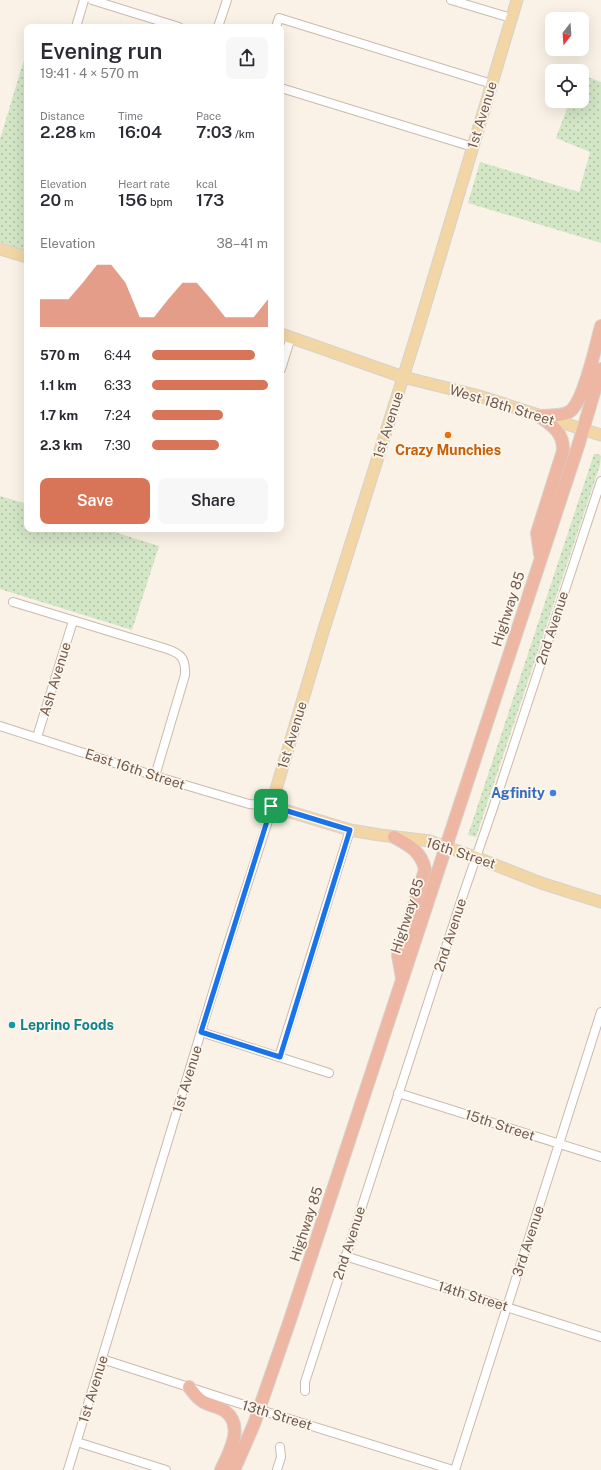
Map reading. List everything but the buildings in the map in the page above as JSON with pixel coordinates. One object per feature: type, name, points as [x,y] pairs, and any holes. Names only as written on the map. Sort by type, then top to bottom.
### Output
[{"type":"highway","points":[[539,416],[566,413],[573,409],[582,391],[601,326]]},
{"type":"highway","name":"Highway 85","points":[[234,1470],[259,1410],[336,1181],[583,430],[601,369]]},
{"type":"highway","points":[[539,416],[558,431],[564,445],[537,533],[541,556]]},
{"type":"highway","points":[[394,837],[412,847],[419,854],[425,870],[398,955],[402,979]]},
{"type":"highway","points":[[189,1388],[202,1401],[225,1411],[233,1423],[235,1435],[232,1449],[222,1470]]},
{"type":"main road","name":"1st Avenue","points":[[271,806],[517,0]]},
{"type":"main road","points":[[0,249],[24,256]]},
{"type":"main road","name":"West 18th Street","points":[[286,335],[403,377],[473,395],[601,435]]},
{"type":"main road","name":"16th Street","points":[[271,806],[350,830],[425,840],[446,846],[541,883],[601,902]]},
{"type":"street","points":[[77,24],[84,0]]},
{"type":"street","points":[[92,0],[169,24]]},
{"type":"street","points":[[219,24],[227,0]]},
{"type":"street","points":[[451,0],[511,18]]},
{"type":"street","points":[[277,24],[279,18],[492,84]]},
{"type":"street","points":[[284,89],[473,147]]},
{"type":"street","points":[[284,349],[286,335]]},
{"type":"street","name":"2nd Avenue","points":[[305,1391],[305,1382],[398,1093],[601,481]]},
{"type":"street","points":[[13,602],[174,651],[183,658],[186,665],[185,675],[155,776]]},
{"type":"street","name":"Ash Avenue","points":[[37,737],[73,621]]},
{"type":"street","name":"East 16th Street","points":[[0,726],[155,776],[249,804],[271,806]]},
{"type":"street","name":"1st Avenue","points":[[68,1470],[271,806]]},
{"type":"street","points":[[280,1057],[350,830]]},
{"type":"street","name":"3rd Avenue","points":[[454,1470],[601,1012]]},
{"type":"street","points":[[201,1032],[329,1073]]},
{"type":"street","name":"15th Street","points":[[398,1093],[601,1157]]},
{"type":"street","name":"14th Street","points":[[345,1256],[601,1337]]},
{"type":"street","name":"13th Street","points":[[102,1359],[189,1388],[454,1470]]},
{"type":"street","points":[[77,1442],[166,1470]]},
{"type":"street","points":[[276,1470],[281,1457],[280,1447]]},
{"type":"green space","points":[[24,60],[24,250],[0,242],[0,139]]},
{"type":"green space","points":[[589,78],[601,82],[601,243],[468,203],[480,162],[579,192],[590,152],[556,138],[567,108],[589,108]]},
{"type":"green space","points":[[594,454],[601,456],[600,465],[476,837],[468,835]]},
{"type":"green space","points":[[0,496],[24,503],[24,532],[115,532],[159,546],[132,630],[0,589]]},
{"type":"place","name":"Crazy Munchies","points":[[448,435]]},
{"type":"place","name":"Agfinity","points":[[553,793]]},
{"type":"place","name":"Leprino Foods","points":[[12,1025]]},
{"type":"route","points":[[271,806],[350,830],[280,1057],[201,1032],[271,806]]}]
